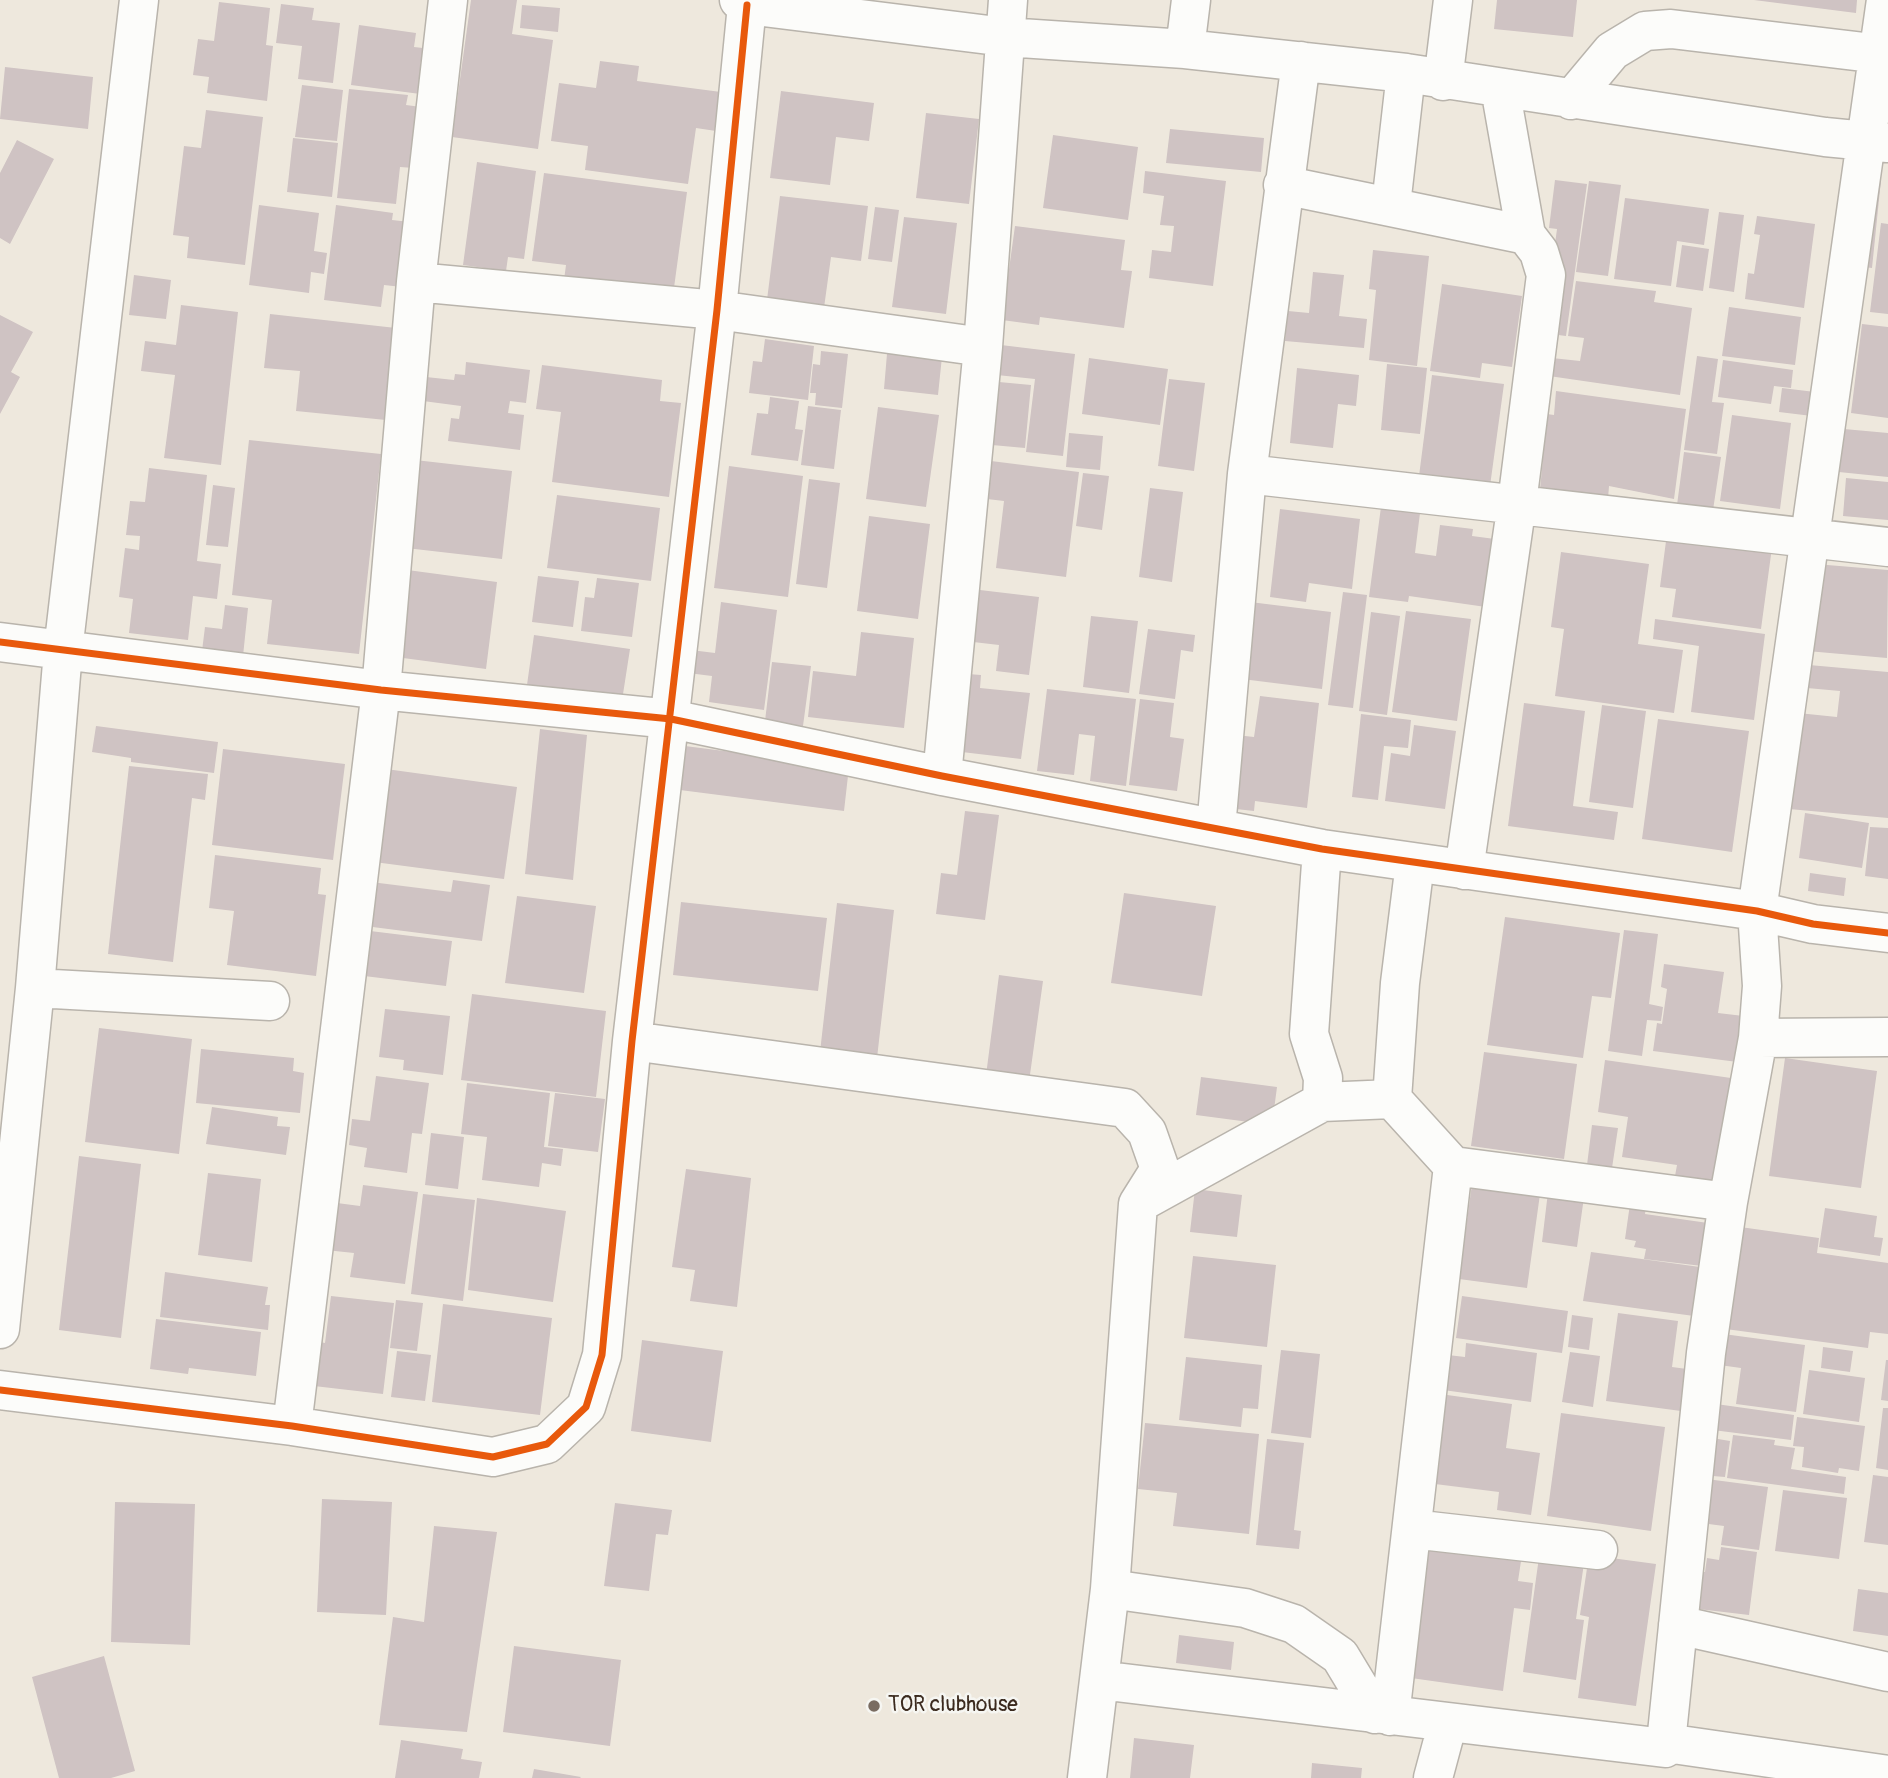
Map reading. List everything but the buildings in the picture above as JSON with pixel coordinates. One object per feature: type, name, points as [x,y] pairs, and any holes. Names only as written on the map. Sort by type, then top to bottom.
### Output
[{"type":"street","points":[[0,1329],[35,988],[63,651],[139,0]]},
{"type":"street","points":[[292,1426],[381,690],[416,282],[448,0]]},
{"type":"street","points":[[1185,49],[1191,0]]},
{"type":"street","points":[[1443,80],[1453,0]]},
{"type":"street","points":[[1664,1756],[1706,1353],[1728,1202],[1758,1038],[1762,985],[1757,911],[1811,537],[1876,142],[1886,0]]},
{"type":"street","points":[[0,1390],[292,1426],[493,1457],[547,1444],[586,1407],[602,1355],[632,1041],[717,310],[743,2],[1006,18],[1185,49],[1406,74],[1825,138],[1876,142]]},
{"type":"street","points":[[942,776],[983,347],[1006,18]]},
{"type":"street","points":[[1571,100],[1612,51],[1644,31],[1671,29],[1883,54]]},
{"type":"street","points":[[1216,828],[1247,474],[1301,61]]},
{"type":"street","points":[[1391,205],[1406,74]]},
{"type":"street","points":[[1464,870],[1517,503],[1546,275],[1539,252],[1526,235],[1500,88]]},
{"type":"street","points":[[1283,185],[1391,205],[1526,235]]},
{"type":"street","points":[[416,282],[717,310],[983,347]]},
{"type":"street","points":[[1247,474],[1888,547]]},
{"type":"street","points":[[0,642],[381,690],[671,719],[942,776],[1322,849],[1757,911],[1813,924],[1888,933]]},
{"type":"street","points":[[1322,849],[1309,1034],[1323,1079],[1322,1102]]},
{"type":"street","points":[[1415,863],[1400,983],[1392,1099],[1453,1166],[1728,1202]]},
{"type":"street","points":[[35,988],[270,1001]]},
{"type":"street","points":[[1758,1038],[1888,1037]]},
{"type":"street","points":[[632,1041],[1125,1108],[1147,1132],[1160,1169],[1138,1205],[1111,1588],[1087,1778]]},
{"type":"street","points":[[1138,1205],[1322,1102],[1392,1099]]},
{"type":"street","points":[[1382,1715],[1412,1529],[1453,1166]]},
{"type":"street","points":[[1412,1529],[1598,1550]]},
{"type":"street","points":[[1111,1588],[1245,1608],[1294,1624],[1340,1656],[1382,1715]]},
{"type":"street","points":[[1678,1625],[1888,1672]]},
{"type":"street","points":[[1099,1680],[1448,1722],[1664,1756],[1888,1775]]},
{"type":"street","points":[[1433,1778],[1448,1722]]},
{"type":"cycle path","points":[[0,1390],[292,1426],[493,1457],[547,1444],[586,1407],[602,1355],[632,1041],[717,310],[747,5]]},
{"type":"cycle path","points":[[0,642],[381,690],[671,719],[942,776],[1322,849],[1757,911],[1813,924],[1888,933]]},
{"type":"place","name":"TOR clubhouse","points":[[874,1706]]}]
